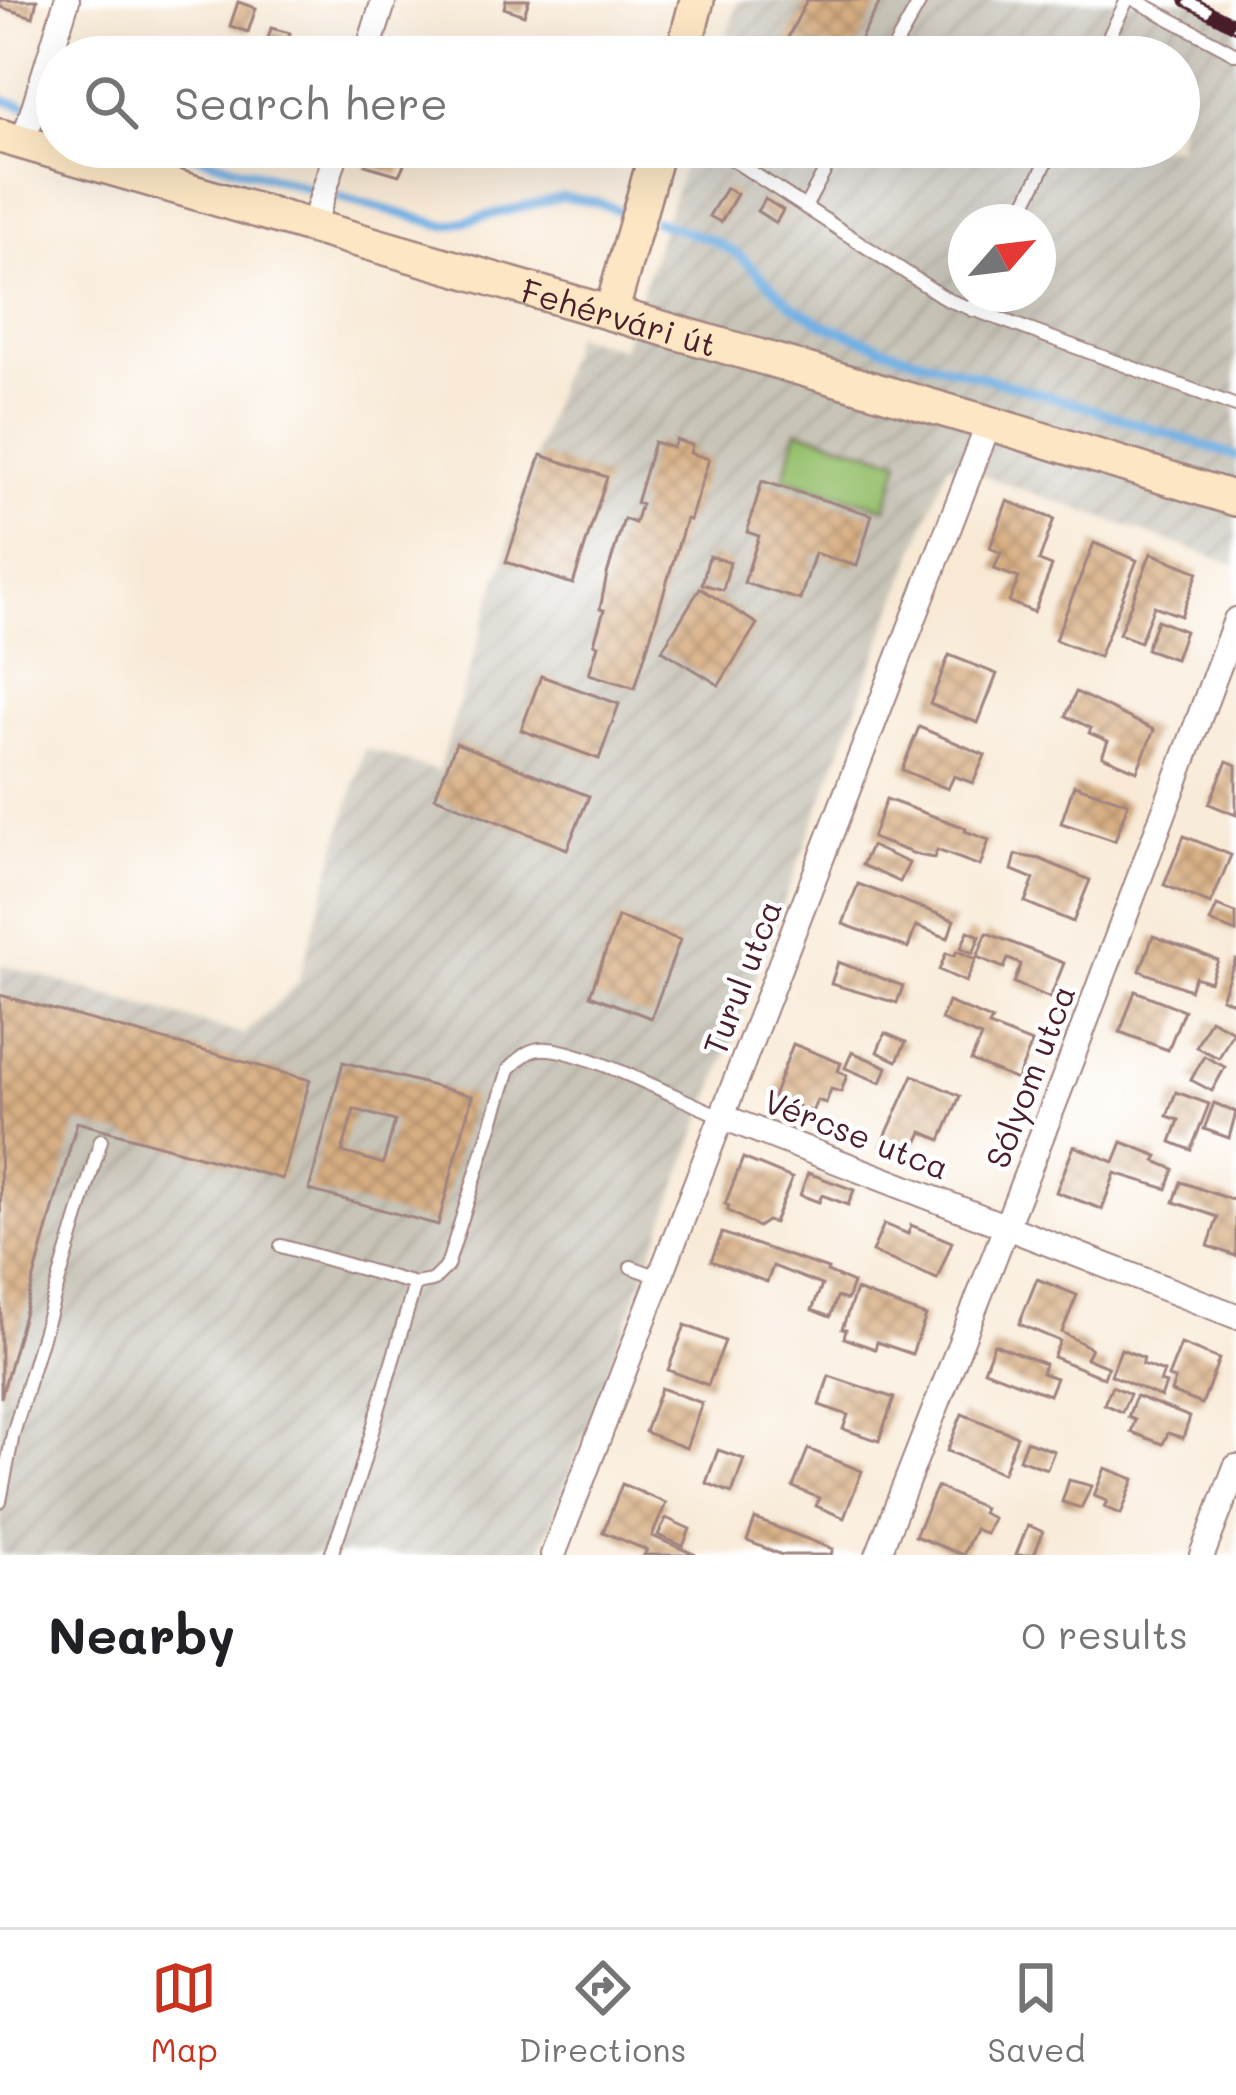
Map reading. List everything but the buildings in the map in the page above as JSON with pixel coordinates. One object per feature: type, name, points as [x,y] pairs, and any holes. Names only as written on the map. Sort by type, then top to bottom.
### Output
[{"type":"main road","points":[[688,36],[697,0]]},
{"type":"main road","name":"Fehérvári út","points":[[110,168],[1236,499]]},
{"type":"main road","points":[[611,313],[652,168]]},
{"type":"street","points":[[53,36],[67,0]]},
{"type":"street","points":[[373,36],[384,0]]},
{"type":"street","points":[[12,140],[36,79]]},
{"type":"street","points":[[313,226],[331,168]]},
{"type":"street","name":"Turul utca","points":[[553,1555],[989,423]]},
{"type":"street","name":"Sólyom utca","points":[[878,1555],[1236,620]]},
{"type":"street","name":"Vércse utca","points":[[723,1117],[1236,1316]]},
{"type":"street","points":[[1202,1555],[1236,1467]]},
{"type":"lane","points":[[901,36],[921,0]]},
{"type":"lane","points":[[1111,36],[1131,0],[1236,54]]},
{"type":"lane","points":[[745,168],[948,298]]},
{"type":"lane","points":[[805,207],[826,168]]},
{"type":"lane","points":[[1025,204],[1043,168]]},
{"type":"lane","points":[[978,312],[1236,406]]},
{"type":"lane","points":[[280,1246],[415,1284],[432,1282],[447,1266],[509,1069],[525,1052],[546,1048],[574,1055],[723,1117]]},
{"type":"lane","points":[[0,1501],[13,1434],[101,1140]]},
{"type":"lane","points":[[631,1267],[661,1277]]},
{"type":"lane","points":[[331,1555],[415,1284]]},
{"type":"shaded area","points":[[739,0],[1193,0],[1236,22],[1236,565],[948,463],[539,1555],[0,1555],[0,964],[243,1035],[298,983],[365,748],[438,772],[573,335],[622,349],[683,168],[1200,168],[1200,36],[727,36]]},
{"type":"green space","points":[[797,430],[900,460],[886,508],[784,478]]},
{"type":"waterway","points":[[0,99],[25,106]]},
{"type":"waterway","points":[[239,168],[314,190]]},
{"type":"waterway","points":[[340,197],[446,226],[562,197],[621,211]]},
{"type":"waterway","points":[[655,221],[712,240],[739,255],[792,305],[823,324],[898,353],[1236,456]]},
{"type":"railway","points":[[1186,0],[1236,26]]}]
